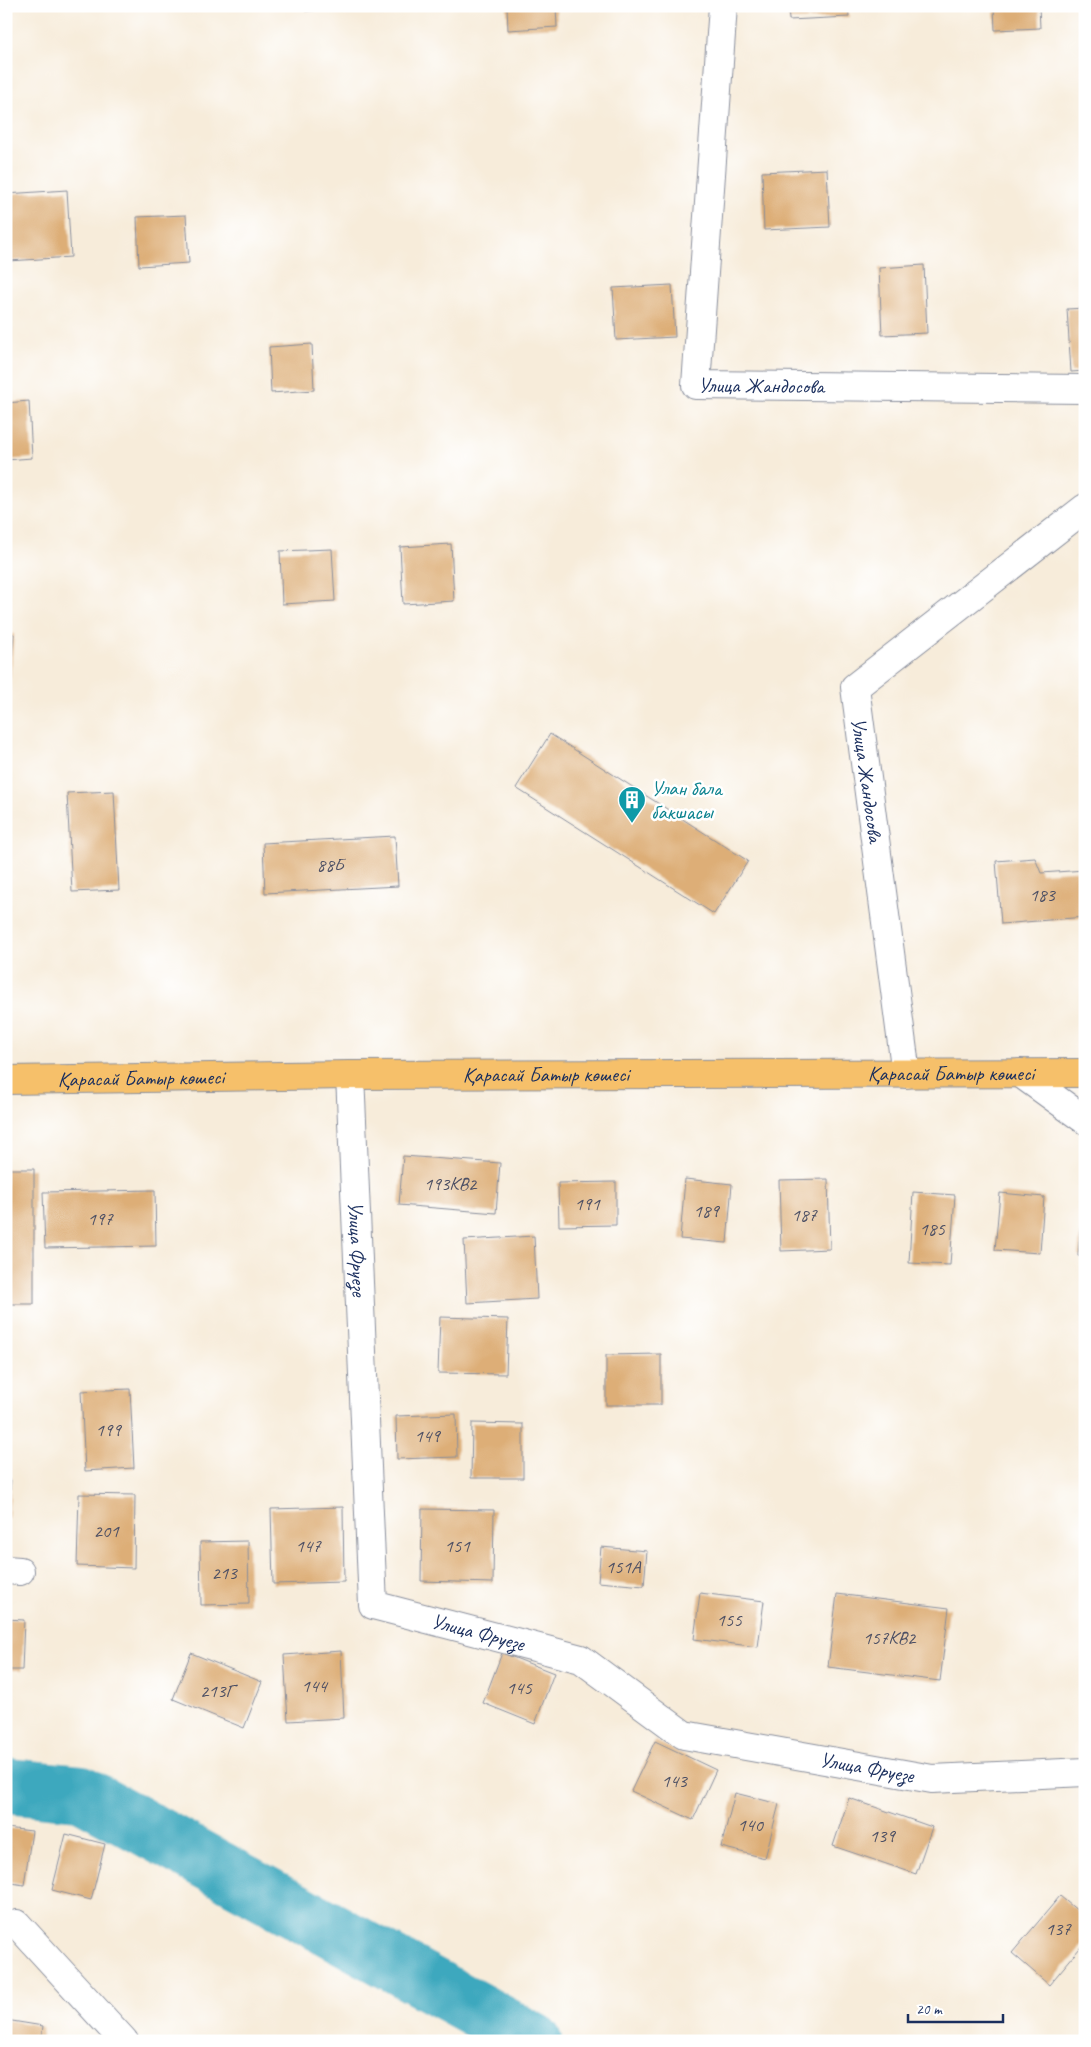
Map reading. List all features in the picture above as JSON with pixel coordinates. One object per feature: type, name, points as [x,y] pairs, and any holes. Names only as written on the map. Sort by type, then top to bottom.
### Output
[{"type":"main road","name":"Қарасай Батыр көшесі","points":[[6,1080],[350,1075],[1085,1073]]},
{"type":"street","name":"Улица Жандосова","points":[[723,6],[696,385],[1085,389]]},
{"type":"street","name":"Улица Жандосова","points":[[906,1074],[855,687],[1085,508]]},
{"type":"street","points":[[1020,1073],[1085,1120]]},
{"type":"street","name":"Улица Фруезе","points":[[350,1075],[373,1605],[581,1659],[684,1735],[932,1779],[1085,1772]]},
{"type":"street","points":[[17,1924],[124,2041]]},
{"type":"building","points":[[306,6],[364,6],[364,8],[306,11]]},
{"type":"building","points":[[507,6],[556,6],[557,27],[508,30]]},
{"type":"building","points":[[788,6],[848,6],[849,17],[789,20]]},
{"type":"building","points":[[994,6],[1039,6],[1040,28],[995,30]]},
{"type":"building","points":[[827,169],[830,227],[764,230],[762,172]]},
{"type":"building","points":[[67,190],[71,257],[9,261],[6,194]]},
{"type":"building","points":[[186,215],[189,263],[139,266],[137,217]]},
{"type":"building","points":[[924,265],[927,333],[882,335],[879,268]]},
{"type":"building","points":[[672,285],[675,337],[616,340],[613,288]]},
{"type":"building","points":[[1085,308],[1085,371],[1071,372],[1067,309]]},
{"type":"building","points":[[312,344],[314,390],[271,393],[269,347]]},
{"type":"building","points":[[29,401],[32,458],[6,460],[6,403]]},
{"type":"building","points":[[451,544],[454,601],[403,604],[400,547]]},
{"type":"building","points":[[332,549],[335,601],[282,604],[280,551]]},
{"type":"building","points":[[6,633],[14,634],[9,691],[6,690]]},
{"type":"building","name":"Улан бала бакшасы","points":[[550,734],[748,861],[714,914],[516,788]]},
{"type":"building","points":[[114,791],[119,890],[72,892],[67,793]]},
{"type":"building","points":[[395,836],[398,886],[265,893],[263,843]]},
{"type":"building","points":[[1035,858],[1041,873],[1085,870],[1085,917],[1001,924],[996,861]]},
{"type":"building","points":[[403,1156],[500,1163],[496,1213],[399,1205]]},
{"type":"building","points":[[6,1169],[34,1169],[34,1304],[6,1304]]},
{"type":"building","points":[[685,1179],[732,1184],[727,1243],[680,1239]]},
{"type":"building","points":[[828,1179],[830,1249],[781,1251],[779,1180]]},
{"type":"building","points":[[616,1182],[616,1225],[559,1226],[558,1183]]},
{"type":"building","points":[[155,1190],[156,1246],[45,1248],[43,1192]]},
{"type":"building","points":[[913,1192],[955,1195],[950,1265],[909,1263]]},
{"type":"building","points":[[1000,1193],[1044,1197],[1040,1253],[995,1250]]},
{"type":"building","points":[[1083,1198],[1085,1198],[1085,1257],[1078,1256]]},
{"type":"building","points":[[534,1236],[537,1299],[467,1303],[464,1240]]},
{"type":"building","points":[[440,1317],[508,1319],[506,1374],[438,1373]]},
{"type":"building","points":[[661,1354],[661,1405],[606,1405],[606,1355]]},
{"type":"building","points":[[130,1389],[134,1468],[85,1471],[81,1391]]},
{"type":"building","points":[[456,1414],[457,1457],[397,1459],[396,1416]]},
{"type":"building","points":[[472,1423],[523,1424],[523,1478],[471,1478]]},
{"type":"building","points":[[6,1479],[11,1480],[8,1518],[6,1518]]},
{"type":"building","points":[[79,1494],[135,1495],[134,1568],[77,1566]]},
{"type":"building","points":[[343,1507],[344,1582],[273,1584],[271,1509]]},
{"type":"building","points":[[422,1509],[494,1510],[493,1583],[421,1581]]},
{"type":"building","points":[[248,1541],[249,1604],[201,1605],[200,1542]]},
{"type":"building","points":[[601,1547],[647,1551],[644,1586],[598,1582]]},
{"type":"building","points":[[700,1593],[764,1601],[758,1647],[694,1639]]},
{"type":"building","points":[[837,1594],[949,1608],[940,1681],[828,1667]]},
{"type":"building","points":[[6,1619],[24,1620],[22,1670],[6,1670]]},
{"type":"building","points":[[341,1651],[344,1718],[288,1721],[284,1655]]},
{"type":"building","points":[[191,1653],[262,1682],[244,1728],[173,1699]]},
{"type":"building","points":[[502,1653],[554,1673],[535,1724],[483,1703]]},
{"type":"building","points":[[655,1741],[716,1770],[693,1820],[631,1791]]},
{"type":"building","points":[[735,1793],[779,1804],[765,1858],[721,1847]]},
{"type":"building","points":[[849,1798],[932,1827],[916,1874],[833,1846]]},
{"type":"building","points":[[6,1828],[32,1831],[24,1885],[6,1882]]},
{"type":"building","points":[[66,1834],[105,1844],[91,1900],[52,1890]]},
{"type":"building","points":[[1060,1896],[1085,1917],[1085,1942],[1049,1985],[1012,1953]]},
{"type":"building","points":[[6,2020],[43,2026],[41,2041],[6,2041]]},
{"type":"waterway","points":[[6,1786],[81,1793],[534,2041]]},
{"type":"place","name":"Улан бала бакшасы","points":[[632,824]]}]
